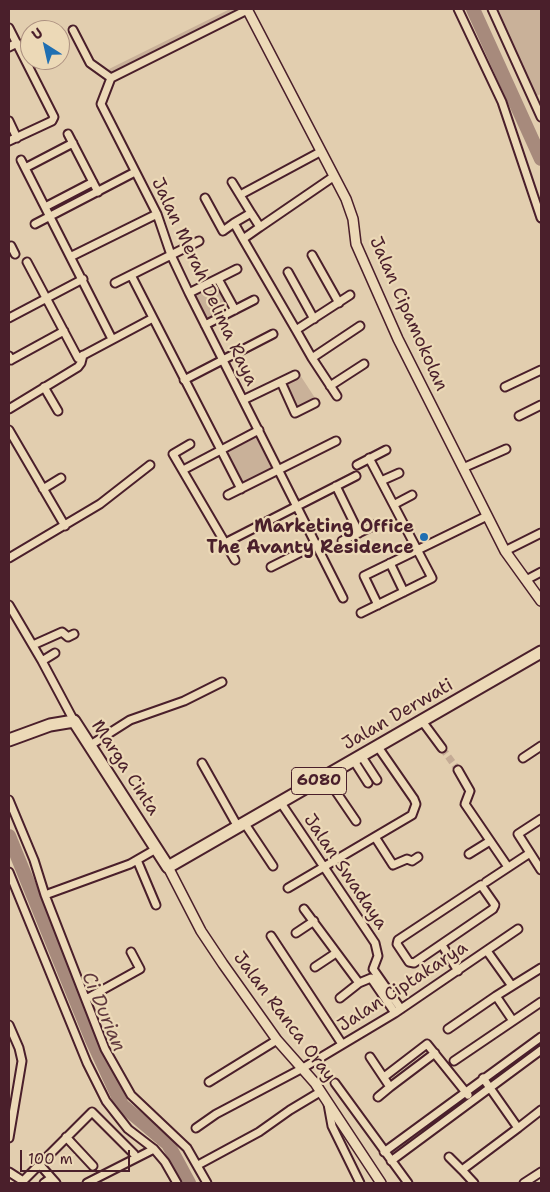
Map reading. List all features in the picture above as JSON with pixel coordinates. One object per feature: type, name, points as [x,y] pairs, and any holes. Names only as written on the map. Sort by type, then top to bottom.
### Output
[{"type":"main road","name":"Jalan Derwati","points":[[168,867],[541,652]]},
{"type":"main road","name":"Marga Cinta","points":[[9,740],[50,725],[74,720],[168,867]]},
{"type":"street","points":[[73,30],[90,62],[110,78],[247,9]]},
{"type":"street","name":"Jalan Cipamokolan","points":[[247,9],[317,154],[330,179],[350,208],[356,244],[383,305],[463,468],[505,551],[541,602]]},
{"type":"street","points":[[458,9],[502,102],[541,218]]},
{"type":"street","points":[[492,9],[541,117]]},
{"type":"street","points":[[9,29],[54,117],[52,121],[9,142]]},
{"type":"street","points":[[9,48],[17,43]]},
{"type":"street","name":"Jalan Merah Delima Raya","points":[[110,78],[101,104],[157,214],[171,255],[189,293],[280,469],[343,598]]},
{"type":"street","points":[[9,121],[17,138]]},
{"type":"street","points":[[68,134],[98,192]]},
{"type":"street","points":[[25,168],[73,144]]},
{"type":"street","points":[[240,196],[317,154]]},
{"type":"street","points":[[21,160],[72,256],[112,339]]},
{"type":"street","points":[[35,224],[136,172]]},
{"type":"street","points":[[243,239],[330,179]]},
{"type":"street","points":[[46,207],[93,182]]},
{"type":"street","points":[[232,182],[260,227]]},
{"type":"street","points":[[205,198],[223,231],[250,213]]},
{"type":"street","points":[[72,256],[157,214]]},
{"type":"street","points":[[234,224],[312,358],[337,396]]},
{"type":"street","points":[[115,284],[199,240]]},
{"type":"street","points":[[9,245],[15,254]]},
{"type":"street","points":[[312,255],[339,303]]},
{"type":"street","points":[[27,262],[78,358],[153,318]]},
{"type":"street","points":[[189,293],[237,269]]},
{"type":"street","points":[[288,272],[314,319]]},
{"type":"street","points":[[131,275],[241,488]]},
{"type":"street","points":[[9,316],[83,279]]},
{"type":"street","points":[[218,279],[235,310]]},
{"type":"street","points":[[296,330],[350,296]]},
{"type":"street","points":[[205,325],[254,300]]},
{"type":"street","points":[[312,358],[360,326]]},
{"type":"street","points":[[9,356],[10,360],[64,332]]},
{"type":"street","points":[[184,380],[273,334]]},
{"type":"street","points":[[9,408],[78,367],[82,363],[83,355]]},
{"type":"street","points":[[330,386],[364,364]]},
{"type":"street","points":[[505,387],[541,370]]},
{"type":"street","points":[[243,400],[295,375]]},
{"type":"street","points":[[281,382],[295,413],[315,403]]},
{"type":"street","points":[[44,387],[58,411]]},
{"type":"street","points":[[519,416],[541,405]]},
{"type":"street","points":[[9,430],[65,526]]},
{"type":"street","points":[[183,470],[259,430]]},
{"type":"street","points":[[228,496],[336,441]]},
{"type":"street","points":[[190,444],[173,454],[235,560]]},
{"type":"street","points":[[463,468],[506,449]]},
{"type":"street","points":[[357,465],[386,450]]},
{"type":"street","points":[[360,613],[432,578],[395,504],[369,458]]},
{"type":"street","points":[[9,558],[65,526],[119,491],[150,466]]},
{"type":"street","points":[[381,482],[399,473]]},
{"type":"street","points":[[225,543],[297,504],[356,476]]},
{"type":"street","points":[[43,489],[61,478]]},
{"type":"street","points":[[336,486],[359,533]]},
{"type":"street","points":[[395,504],[412,495]]},
{"type":"street","points":[[378,605],[364,576],[487,516]]},
{"type":"street","points":[[342,541],[379,523]]},
{"type":"street","points":[[505,551],[541,532]]},
{"type":"street","points":[[271,566],[317,544]]},
{"type":"street","points":[[390,563],[404,592]]},
{"type":"street","points":[[526,580],[541,572]]},
{"type":"street","points":[[9,605],[74,720]]},
{"type":"street","points":[[33,645],[62,632],[68,637],[74,634]]},
{"type":"street","points":[[42,661],[55,653]]},
{"type":"street","points":[[89,746],[130,720],[184,701],[222,682]]},
{"type":"street","points":[[422,721],[442,748]]},
{"type":"street","points":[[288,888],[326,868],[412,815],[416,804],[378,747]]},
{"type":"street","points":[[523,758],[540,749]]},
{"type":"street","points":[[358,759],[377,780]]},
{"type":"street","points":[[358,759],[368,784]]},
{"type":"street","points":[[202,763],[241,826],[273,866]]},
{"type":"street","points":[[458,770],[470,791],[465,804],[508,867]]},
{"type":"street","points":[[326,777],[356,821]]},
{"type":"street","points":[[9,800],[34,860],[45,895],[105,1049],[131,1095],[187,1148],[207,1183]]},
{"type":"street","name":"Jalan Swadaya","points":[[282,803],[375,943],[378,956],[373,969],[398,1011]]},
{"type":"street","points":[[541,819],[518,834],[530,853],[538,859],[541,870]]},
{"type":"street","points":[[375,837],[393,865],[407,859],[412,862],[418,857]]},
{"type":"street","points":[[469,854],[490,841]]},
{"type":"street","points":[[45,895],[136,860],[156,849]]},
{"type":"street","points":[[486,882],[530,853]]},
{"type":"street","points":[[136,860],[156,905]]},
{"type":"street","name":"Jalan Ranca Oray","points":[[168,867],[201,931],[276,1040],[303,1068],[381,1183]]},
{"type":"street","points":[[9,872],[86,1063],[106,1101],[128,1129],[154,1149],[165,1162],[177,1183]]},
{"type":"street","points":[[477,886],[484,887],[495,905],[493,909],[442,945],[412,963],[397,942],[477,886]]},
{"type":"street","points":[[304,909],[359,983]]},
{"type":"street","points":[[296,933],[314,921]]},
{"type":"street","name":"Jalan Ciptakarya","points":[[196,1128],[216,1114],[303,1068],[398,1011],[518,928]]},
{"type":"street","points":[[271,936],[342,1044]]},
{"type":"street","points":[[442,945],[458,971]]},
{"type":"street","points":[[487,951],[512,986]]},
{"type":"street","points":[[86,999],[140,969],[131,952]]},
{"type":"street","points":[[315,967],[336,953]]},
{"type":"street","points":[[448,1029],[541,968]]},
{"type":"street","points":[[340,998],[359,983],[370,978],[398,1011]]},
{"type":"street","points":[[496,996],[513,1021]]},
{"type":"street","points":[[454,1061],[541,1002]]},
{"type":"street","points":[[9,1025],[20,1048],[22,1061],[9,1138]]},
{"type":"street","points":[[384,1152],[541,1037]]},
{"type":"street","points":[[209,1082],[276,1040]]},
{"type":"street","points":[[384,1077],[425,1045],[429,1045],[472,1101]]},
{"type":"street","points":[[391,1161],[541,1050]]},
{"type":"street","points":[[378,1098],[435,1053]]},
{"type":"street","points":[[370,1057],[390,1087]]},
{"type":"street","points":[[483,1078],[518,1128]]},
{"type":"street","points":[[334,1083],[408,1183]]},
{"type":"street","points":[[198,1166],[259,1132],[320,1092]]},
{"type":"street","points":[[328,1104],[332,1126],[360,1183]]},
{"type":"street","points":[[462,1170],[541,1110]]},
{"type":"street","points":[[9,1172],[21,1182],[40,1165],[90,1112],[94,1112],[134,1154]]},
{"type":"street","points":[[66,1137],[92,1166]]},
{"type":"street","points":[[87,1183],[154,1149]]},
{"type":"street","points":[[449,1157],[474,1183]]},
{"type":"street","points":[[40,1165],[54,1181],[44,1183]]},
{"type":"street","points":[[524,1183],[541,1172]]},
{"type":"shaded area","points":[[230,9],[237,10],[111,73],[109,69]]},
{"type":"shaded area","points":[[493,9],[541,9],[541,94],[536,96]]},
{"type":"shaded area","points":[[217,282],[231,309],[206,321],[192,294]]},
{"type":"shaded area","points":[[300,375],[317,401],[297,410],[284,383]]},
{"type":"shaded area","points":[[258,433],[277,469],[242,487],[223,451]]},
{"type":"waterway","points":[[473,9],[541,159]]},
{"type":"waterway","name":"Ci Durian","points":[[9,836],[92,1040],[122,1105],[168,1144],[189,1183]]},
{"type":"tunnel","points":[[442,748],[458,770]]},
{"type":"place","name":"Marketing Office The Avanty Residence","points":[[424,537]]}]
